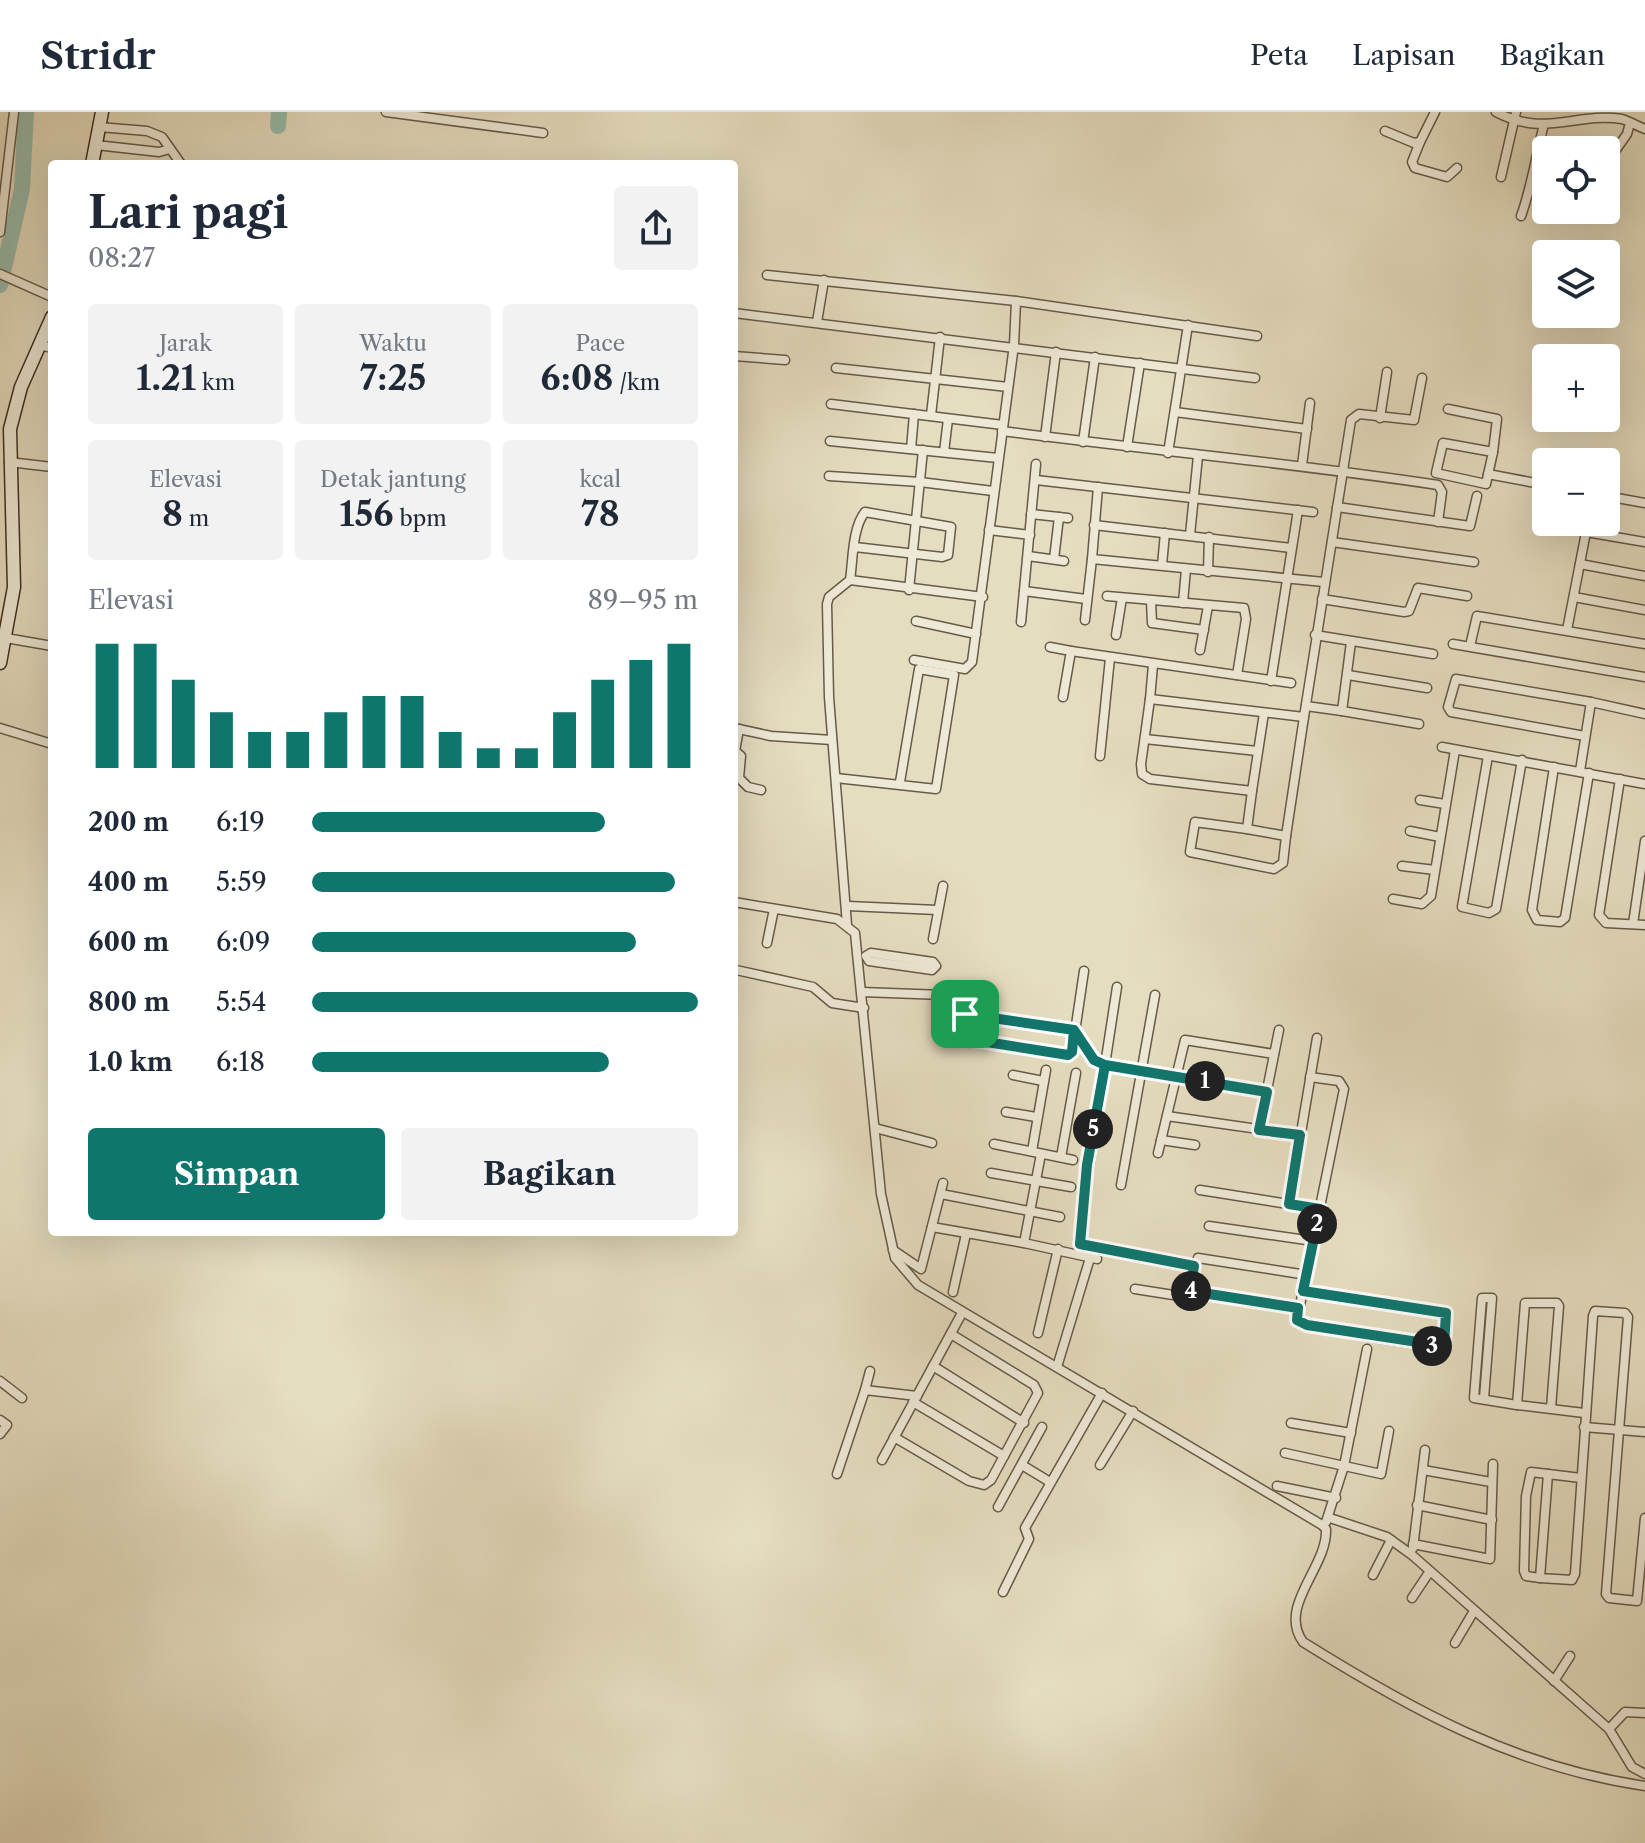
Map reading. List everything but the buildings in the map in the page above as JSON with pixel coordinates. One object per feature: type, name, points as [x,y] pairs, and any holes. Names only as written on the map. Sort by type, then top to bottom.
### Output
[{"type":"main road","points":[[93,160],[102,112]]},
{"type":"main road","points":[[0,663],[14,587],[6,530],[9,462],[16,405],[46,346]]},
{"type":"street","points":[[0,232],[14,112]]},
{"type":"street","points":[[93,112],[102,112]]},
{"type":"street","points":[[386,112],[543,133]]},
{"type":"street","points":[[1435,112],[1412,162],[1415,168],[1447,177],[1457,168]]},
{"type":"street","points":[[1496,112],[1544,124],[1566,116],[1605,117],[1645,129]]},
{"type":"street","points":[[1501,177],[1516,117]]},
{"type":"street","points":[[1620,144],[1630,123]]},
{"type":"street","points":[[1542,136],[1544,124]]},
{"type":"street","points":[[99,127],[147,131],[162,137],[178,160]]},
{"type":"street","points":[[1385,131],[1414,143],[1420,142]]},
{"type":"street","points":[[96,145],[159,152],[170,149]]},
{"type":"street","points":[[1521,216],[1532,181]]},
{"type":"street","points":[[0,274],[48,295]]},
{"type":"street","points":[[767,275],[1016,301],[1257,336]]},
{"type":"street","points":[[817,322],[824,280]]},
{"type":"street","points":[[914,660],[965,669],[972,662],[1014,345],[1016,301]]},
{"type":"street","points":[[738,313],[1014,345],[1255,378]]},
{"type":"street","points":[[1168,453],[1188,325]]},
{"type":"street","points":[[931,415],[940,337]]},
{"type":"street","points":[[1045,437],[1056,352]]},
{"type":"street","points":[[738,356],[785,360]]},
{"type":"street","points":[[1083,442],[1095,357]]},
{"type":"street","points":[[1127,447],[1140,363]]},
{"type":"street","points":[[836,368],[1008,387]]},
{"type":"street","points":[[1380,418],[1387,372]]},
{"type":"street","points":[[1286,836],[1195,822],[1190,852],[1274,869],[1283,863],[1315,635],[1351,420],[1359,414],[1414,420],[1422,378]]},
{"type":"street","points":[[1302,465],[1310,403]]},
{"type":"street","points":[[831,404],[931,415],[1045,437],[1168,453],[1302,465],[1438,485],[1442,492],[1438,522]]},
{"type":"street","points":[[1448,409],[1497,419],[1493,452],[1486,484],[1436,473],[1440,446],[1447,443],[1493,452]]},
{"type":"street","points":[[1175,412],[1307,429]]},
{"type":"street","points":[[911,449],[914,414]]},
{"type":"street","points":[[944,452],[948,419]]},
{"type":"street","points":[[830,441],[998,458]]},
{"type":"street","points":[[909,590],[923,450]]},
{"type":"street","points":[[1190,535],[1198,456]]},
{"type":"street","points":[[9,462],[48,467]]},
{"type":"street","points":[[1021,622],[1036,464]]},
{"type":"street","points":[[1488,474],[1532,482]]},
{"type":"street","points":[[829,476],[993,491]]},
{"type":"street","points":[[1036,480],[1313,512]]},
{"type":"street","points":[[1085,620],[1098,487]]},
{"type":"street","points":[[1337,507],[1475,527],[1477,496]]},
{"type":"street","points":[[1620,499],[1645,503]]},
{"type":"street","points":[[1271,681],[1298,510]]},
{"type":"street","points":[[847,925],[848,906],[832,740],[827,604],[829,597],[850,580],[855,547],[865,512],[947,524],[952,534],[948,555],[913,556],[855,547]]},
{"type":"street","points":[[1031,514],[1064,517],[1054,559]]},
{"type":"street","points":[[1094,525],[1291,548]]},
{"type":"street","points":[[989,530],[1030,535]]},
{"type":"street","points":[[1162,565],[1165,533]]},
{"type":"street","points":[[1567,630],[1585,536]]},
{"type":"street","points":[[1620,536],[1645,542]]},
{"type":"street","points":[[1208,572],[1209,537]]},
{"type":"street","points":[[1332,542],[1474,562]]},
{"type":"street","points":[[1028,556],[1064,561]]},
{"type":"street","points":[[1092,559],[1324,582]]},
{"type":"street","points":[[1580,564],[1645,576]]},
{"type":"street","points":[[1183,603],[1186,569]]},
{"type":"street","points":[[850,580],[909,590],[983,597]]},
{"type":"street","points":[[1322,599],[1404,612],[1409,611],[1418,588],[1467,596]]},
{"type":"street","points":[[1024,591],[1086,599]]},
{"type":"street","points":[[1107,596],[1240,607],[1246,611],[1237,675]]},
{"type":"street","points":[[1574,597],[1645,610]]},
{"type":"street","points":[[1116,635],[1122,598]]},
{"type":"street","points":[[1151,601],[1152,623],[1204,630]]},
{"type":"street","points":[[1200,650],[1208,606]]},
{"type":"street","points":[[1470,646],[1477,616],[1645,644]]},
{"type":"street","points":[[916,621],[976,634]]},
{"type":"street","points":[[1315,635],[1433,654]]},
{"type":"street","points":[[6,638],[48,645]]},
{"type":"street","points":[[1342,711],[1351,642]]},
{"type":"street","points":[[1453,644],[1645,677]]},
{"type":"street","points":[[1050,647],[1153,665],[1291,683]]},
{"type":"street","points":[[1063,697],[1071,651]]},
{"type":"street","points":[[1100,756],[1110,658]]},
{"type":"street","points":[[1153,665],[1142,774],[1150,779],[1252,791]]},
{"type":"street","points":[[836,778],[900,782],[936,789],[954,675],[919,669],[900,782]]},
{"type":"street","points":[[1348,675],[1427,688]]},
{"type":"street","points":[[1585,736],[1451,712],[1448,707],[1456,679],[1645,714]]},
{"type":"street","points":[[1150,699],[1304,717]]},
{"type":"street","points":[[1554,767],[1532,910],[1537,920],[1560,922],[1565,918],[1591,702]]},
{"type":"street","points":[[1306,706],[1419,724]]},
{"type":"street","points":[[1247,829],[1264,713]]},
{"type":"street","points":[[0,728],[48,743]]},
{"type":"street","points":[[738,728],[771,736],[832,740]]},
{"type":"street","points":[[1145,739],[1257,751]]},
{"type":"street","points":[[1442,747],[1645,784]]},
{"type":"street","points":[[1393,899],[1422,904],[1429,902],[1455,750]]},
{"type":"street","points":[[738,754],[741,756],[741,782],[761,790]]},
{"type":"street","points":[[1488,756],[1462,907],[1489,913],[1496,909],[1522,760]]},
{"type":"street","points":[[1620,779],[1598,911],[1602,922],[1645,925]]},
{"type":"street","points":[[1420,800],[1445,804]]},
{"type":"street","points":[[1410,831],[1440,837]]},
{"type":"street","points":[[1633,924],[1645,841]]},
{"type":"street","points":[[1402,866],[1435,870]]},
{"type":"street","points":[[933,939],[943,886]]},
{"type":"street","points":[[738,903],[828,917],[847,925],[855,933],[862,956],[862,992],[881,1194],[895,1258],[918,1285],[1326,1521],[1391,1540],[1412,1555],[1609,1729],[1632,1767],[1645,1774]]},
{"type":"street","points":[[848,906],[937,910]]},
{"type":"street","points":[[767,943],[774,909]]},
{"type":"street","points":[[871,953],[933,962],[936,966],[932,970],[869,961],[862,956],[871,953]]},
{"type":"street","points":[[738,970],[813,987],[832,1003],[864,1008]]},
{"type":"street","points":[[965,1014],[957,1034],[961,1038],[1061,1055],[1072,1052],[1084,971]]},
{"type":"street","points":[[1117,987],[1087,1165],[1080,1244],[1194,1266]]},
{"type":"street","points":[[862,992],[943,995],[965,1014],[1074,1030],[1094,1060],[1105,1065],[1267,1092]]},
{"type":"street","points":[[1121,1185],[1155,995]]},
{"type":"street","points":[[1259,1130],[1279,1030]]},
{"type":"street","points":[[1289,1204],[1317,1038]]},
{"type":"street","points":[[1158,1153],[1183,1044],[1189,1039],[1274,1054]]},
{"type":"street","points":[[1024,1243],[1037,1179],[1036,1117],[1046,1070]]},
{"type":"street","points":[[1061,1157],[1076,1073]]},
{"type":"street","points":[[1013,1075],[1043,1081]]},
{"type":"street","points":[[1303,1291],[1446,1313],[1444,1345],[1440,1347],[1307,1325],[1297,1320],[1344,1084],[1310,1077]]},
{"type":"street","points":[[1006,1112],[1036,1117]]},
{"type":"street","points":[[1167,1116],[1300,1135]]},
{"type":"street","points":[[875,1128],[932,1143]]},
{"type":"street","points":[[1161,1140],[1195,1145]]},
{"type":"street","points":[[994,1144],[1073,1160]]},
{"type":"street","points":[[991,1173],[1071,1187]]},
{"type":"street","points":[[893,1250],[921,1269],[943,1183]]},
{"type":"street","points":[[1200,1190],[1320,1209]]},
{"type":"street","points":[[941,1194],[1060,1217]]},
{"type":"street","points":[[1209,1226],[1313,1241]]},
{"type":"street","points":[[932,1227],[1094,1258],[1057,1367]]},
{"type":"street","points":[[953,1292],[966,1234]]},
{"type":"street","points":[[1038,1333],[1058,1249]]},
{"type":"street","points":[[1135,1289],[1186,1297],[1198,1258],[1307,1275]]},
{"type":"street","points":[[1190,1291],[1298,1308]]},
{"type":"street","points":[[1484,1398],[1492,1298],[1482,1298],[1474,1398],[1584,1413]]},
{"type":"street","points":[[1517,1405],[1525,1303],[1557,1303],[1551,1408]]},
{"type":"street","points":[[1581,1478],[1531,1472],[1526,1496],[1526,1576],[1574,1579],[1581,1478],[1584,1413],[1595,1311],[1625,1313],[1628,1317],[1617,1431],[1606,1594],[1609,1598],[1637,1601],[1645,1518]]},
{"type":"street","points":[[882,1460],[962,1313]]},
{"type":"street","points":[[894,1437],[980,1486],[991,1480],[1024,1423],[1037,1399],[1034,1385],[951,1334]]},
{"type":"street","points":[[1367,1349],[1344,1466],[1326,1521],[1326,1545],[1295,1613],[1296,1632],[1303,1642],[1394,1699],[1460,1732],[1577,1773],[1645,1786]]},
{"type":"street","points":[[933,1366],[1024,1423]]},
{"type":"street","points":[[837,1474],[870,1371]]},
{"type":"street","points":[[0,1381],[22,1398]]},
{"type":"street","points":[[865,1390],[915,1399],[1004,1456]]},
{"type":"street","points":[[1003,1592],[1029,1539],[1025,1528],[1102,1393]]},
{"type":"street","points":[[1100,1465],[1133,1411]]},
{"type":"street","points":[[0,1420],[7,1425],[0,1434]]},
{"type":"street","points":[[1291,1423],[1351,1433]]},
{"type":"street","points":[[998,1507],[1042,1427]]},
{"type":"street","points":[[1584,1427],[1645,1432]]},
{"type":"street","points":[[1285,1453],[1381,1474],[1389,1431]]},
{"type":"street","points":[[1412,1555],[1425,1450]]},
{"type":"street","points":[[1413,1544],[1490,1559],[1493,1464]]},
{"type":"street","points":[[1022,1465],[1050,1482]]},
{"type":"street","points":[[1423,1470],[1491,1482]]},
{"type":"street","points":[[1540,1578],[1548,1474]]},
{"type":"street","points":[[1277,1486],[1336,1498]]},
{"type":"street","points":[[1417,1505],[1492,1520]]},
{"type":"street","points":[[1373,1575],[1391,1540]]},
{"type":"street","points":[[1412,1598],[1430,1571]]},
{"type":"street","points":[[1455,1643],[1474,1611]]},
{"type":"street","points":[[1554,1681],[1570,1656]]},
{"type":"street","points":[[1609,1729],[1625,1712],[1645,1713]]},
{"type":"waterway","points":[[0,285],[22,189],[26,112]]},
{"type":"waterway","points":[[278,126],[279,112]]},
{"type":"route","points":[[965,1014],[957,1034],[961,1038],[1068,1055],[1072,1052],[1074,1030],[1094,1060],[1105,1065],[1087,1165],[1080,1244],[1194,1266],[1190,1291],[1298,1308],[1297,1320],[1307,1325],[1444,1346],[1446,1313],[1303,1291],[1320,1209],[1289,1204],[1300,1135],[1259,1130],[1267,1092],[1105,1065],[1094,1060],[1074,1030],[965,1014]]}]
